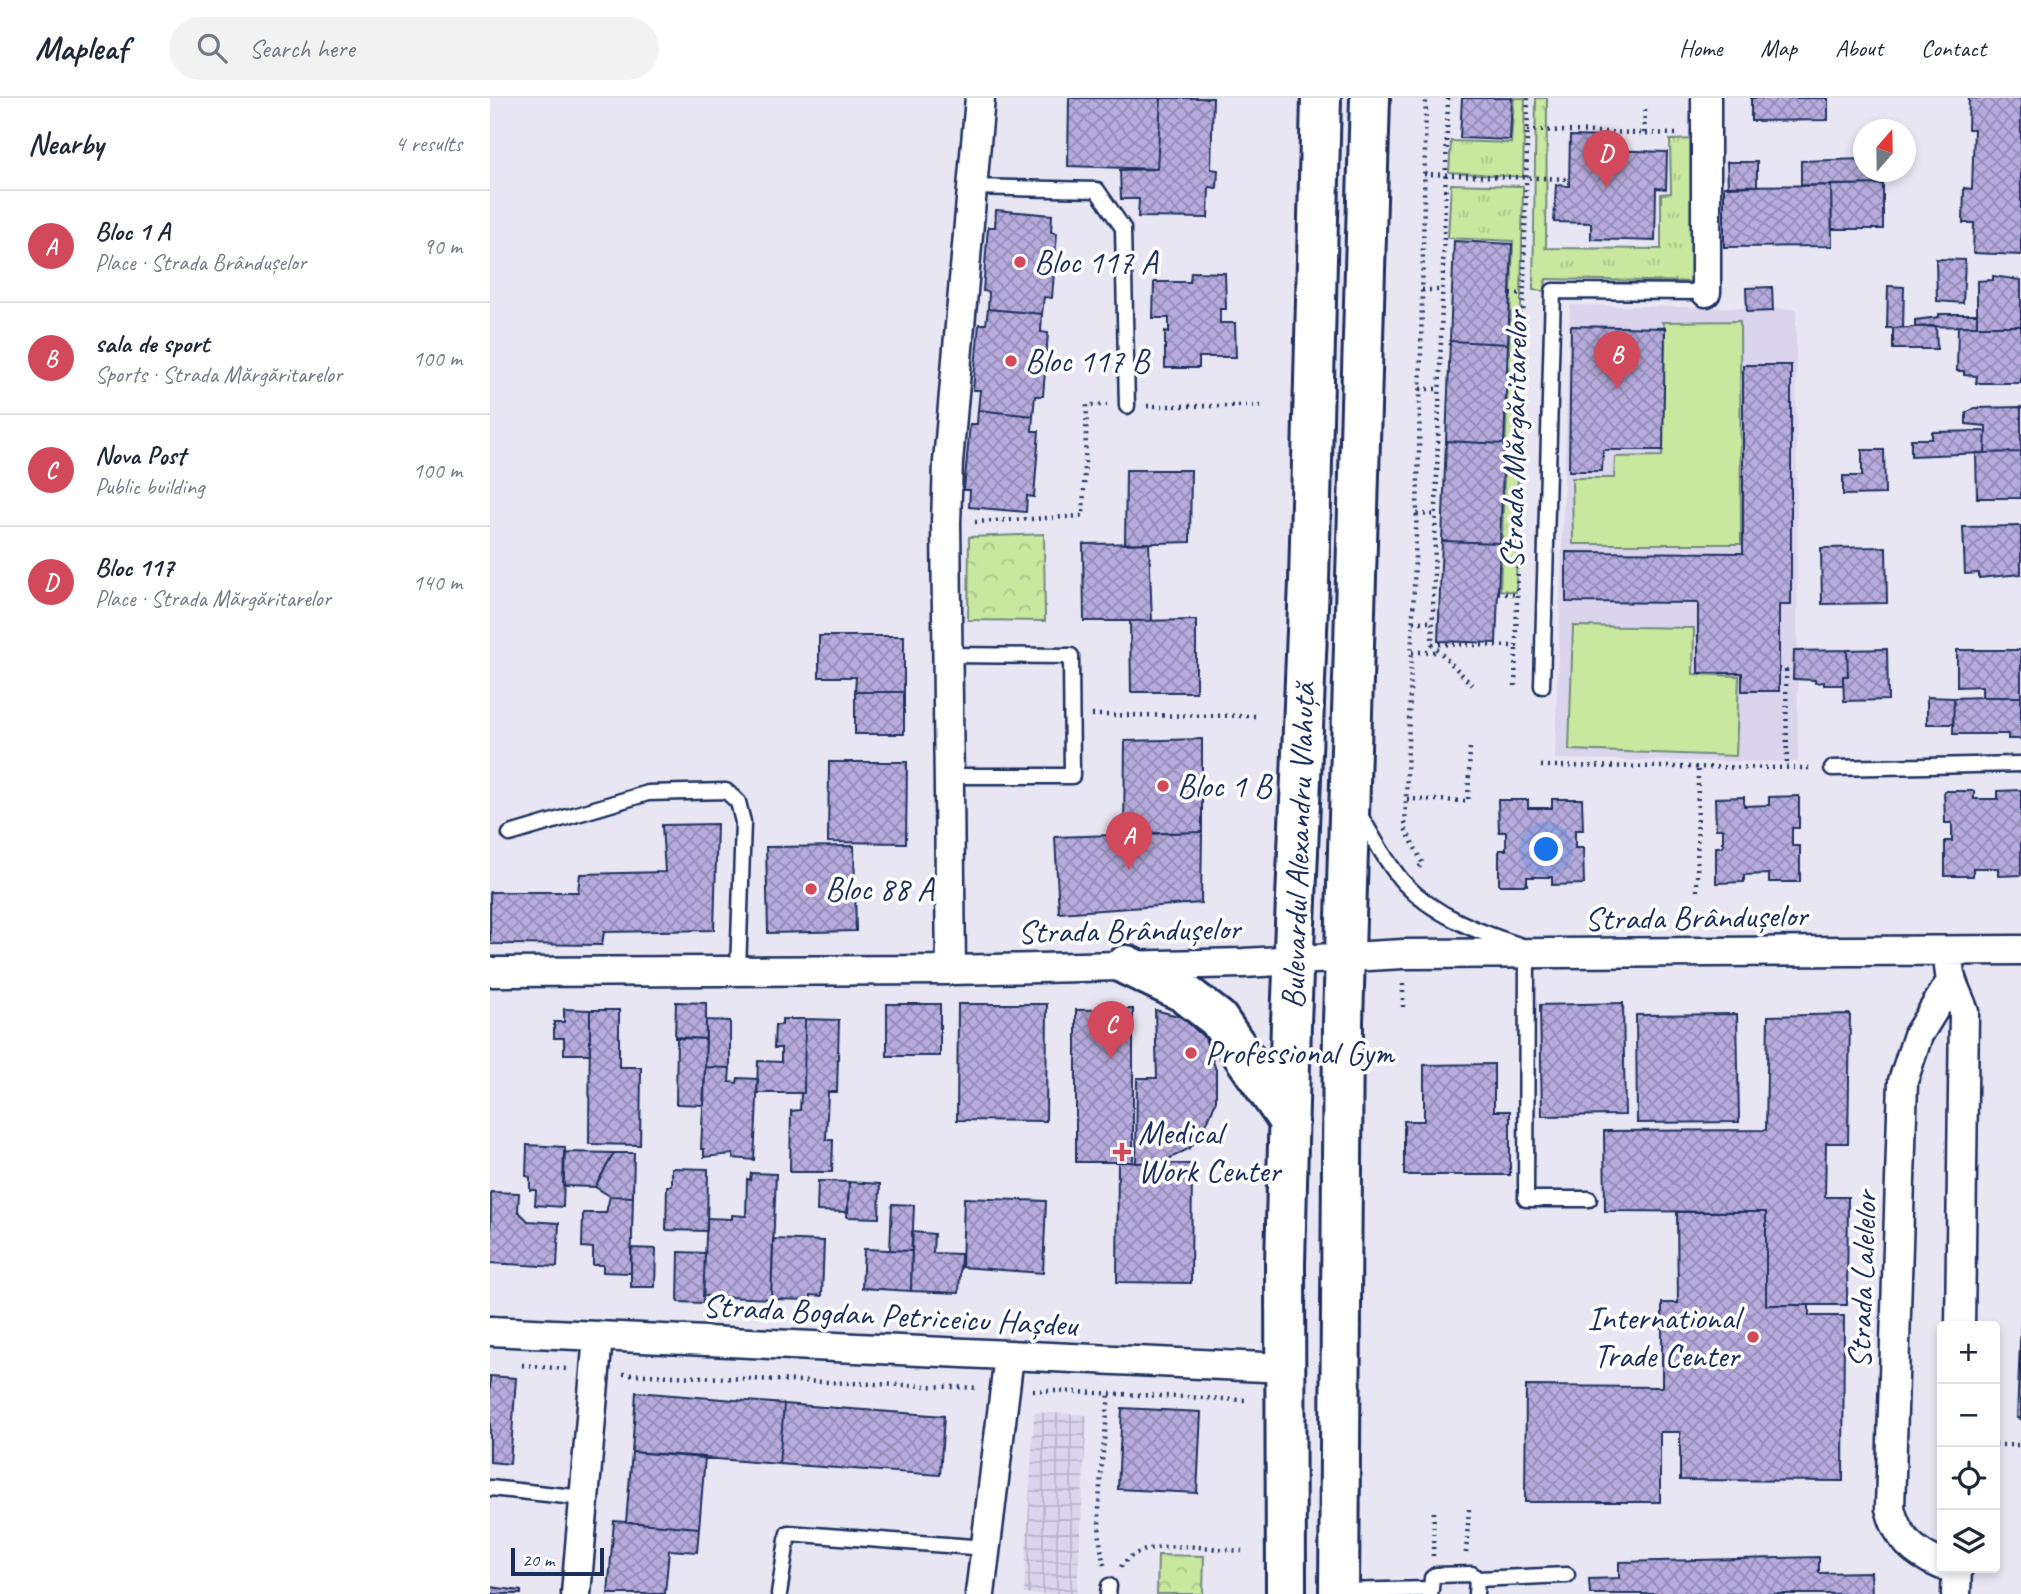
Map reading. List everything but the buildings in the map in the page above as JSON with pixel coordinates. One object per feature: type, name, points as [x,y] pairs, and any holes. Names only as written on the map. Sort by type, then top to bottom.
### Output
[{"type":"main road","name":"Bulevardul Alexandru Vlahuță","points":[[1286,1594],[1285,1264],[1309,582],[1321,98]]},
{"type":"main road","name":"Bulevardul Alexandru Vlahuță","points":[[1339,1593],[1339,1338],[1345,955],[1352,802],[1370,98]]},
{"type":"main road","points":[[1126,965],[1183,992],[1218,1019],[1289,1122]]},
{"type":"street","points":[[951,970],[946,523],[970,187],[980,98]]},
{"type":"street","name":"Strada Mărgăritarelor","points":[[1706,98],[1706,292]]},
{"type":"street","points":[[1949,950],[1950,983],[1959,995],[1964,1012],[1960,1321]]},
{"type":"street","name":"Strada Brândușelor","points":[[490,972],[951,970],[1294,960],[1345,955],[2021,950]]},
{"type":"street","name":"Strada Lalelelor","points":[[1937,1563],[1908,1545],[1894,1527],[1890,1508],[1903,1082],[1918,1035],[1950,983]]},
{"type":"street","name":"Strada Bogdan Petriceicu Hașdeu","points":[[490,1331],[1287,1368]]},
{"type":"street","points":[[576,1594],[598,1336]]},
{"type":"street","points":[[980,1594],[1009,1356]]},
{"type":"lane","points":[[970,187],[1097,190],[1123,228],[1127,406]]},
{"type":"lane","name":"Strada Mărgăritarelor","points":[[1542,686],[1553,291],[1706,292]]},
{"type":"lane","points":[[947,655],[1071,656],[1072,715],[1072,776],[948,776]]},
{"type":"lane","points":[[1832,768],[2021,764]]},
{"type":"lane","points":[[510,834],[648,793],[726,791],[738,802],[743,822],[738,971]]},
{"type":"lane","points":[[1352,802],[1404,883],[1435,908],[1470,928],[1537,954],[1526,1199],[1589,1199]]},
{"type":"lane","points":[[490,1488],[584,1498]]},
{"type":"lane","points":[[779,1594],[788,1533],[986,1548]]},
{"type":"lane","points":[[1339,1593],[1431,1587],[1471,1576],[1567,1576]]},
{"type":"lane","points":[[1471,1576],[1476,1594]]},
{"type":"path","points":[[1423,864],[1405,828],[1417,514],[1426,98]]},
{"type":"path","points":[[1448,98],[1433,645],[1472,685]]},
{"type":"path","points":[[1515,686],[1528,98]]},
{"type":"path","points":[[1644,133],[1645,110]]},
{"type":"path","points":[[1527,130],[1706,134]]},
{"type":"path","points":[[1424,174],[1569,180]]},
{"type":"path","points":[[1422,290],[1443,290]]},
{"type":"path","points":[[1510,294],[1524,294]]},
{"type":"path","points":[[1420,389],[1440,389]]},
{"type":"path","points":[[1506,393],[1522,394]]},
{"type":"path","points":[[946,523],[1083,516],[1087,405],[1262,406]]},
{"type":"path","points":[[1502,494],[1520,495]]},
{"type":"path","points":[[1417,514],[1436,515]]},
{"type":"path","points":[[1498,593],[1518,595]]},
{"type":"path","points":[[1413,622],[1433,622]]},
{"type":"path","points":[[1433,645],[1516,646]]},
{"type":"path","points":[[1412,652],[1440,652]]},
{"type":"path","points":[[1779,669],[1786,670],[1787,767]]},
{"type":"path","points":[[1072,715],[1259,716]]},
{"type":"path","points":[[1407,799],[1468,801],[1470,744]]},
{"type":"path","points":[[1541,766],[1832,768]]},
{"type":"path","points":[[1697,891],[1698,767]]},
{"type":"path","points":[[516,1364],[595,1372],[1247,1400]]},
{"type":"path","points":[[1109,1393],[1100,1549],[1109,1590]]},
{"type":"path","points":[[2000,1445],[2021,1445]]},
{"type":"path","points":[[1431,1587],[1434,1508]]},
{"type":"path","points":[[1469,1509],[1471,1576]]},
{"type":"path","points":[[1109,1590],[1123,1562],[1136,1553],[1156,1546],[1242,1551]]},
{"type":"shaded area","points":[[1570,305],[1796,309],[1798,762],[1555,759]]},
{"type":"shaded area","points":[[1034,1412],[1087,1415],[1077,1594],[1024,1594]]},
{"type":"green space","points":[[1514,98],[1525,98],[1523,177],[1449,172],[1451,141],[1511,143]]},
{"type":"green space","points":[[1536,98],[1547,98],[1546,248],[1661,249],[1661,194],[1671,193],[1670,140],[1698,139],[1699,282],[1546,279],[1545,291],[1533,290]]},
{"type":"green space","points":[[1451,184],[1523,186],[1516,592],[1500,590],[1513,241],[1448,238]]},
{"type":"green space","points":[[1740,321],[1741,544],[1573,544],[1572,478],[1614,478],[1615,457],[1662,456],[1665,328],[1662,322]]},
{"type":"green space","points":[[1044,534],[1045,621],[968,620],[969,537]]},
{"type":"green space","points":[[1573,626],[1694,628],[1693,674],[1739,676],[1736,756],[1569,750]]},
{"type":"green space","points":[[1158,1555],[1204,1556],[1203,1594],[1157,1594]]},
{"type":"place","name":"Bloc 117","points":[[1606,188]]},
{"type":"place","name":"Bloc 117 A","points":[[1020,262]]},
{"type":"place","name":"Bloc 117 B","points":[[1011,361]]},
{"type":"place","name":"sala de sport","points":[[1617,389]]},
{"type":"place","name":"Bloc 1 B","points":[[1163,786]]},
{"type":"place","name":"Bloc 1 A","points":[[1129,870]]},
{"type":"place","name":"Bloc 88 A","points":[[811,889]]},
{"type":"place","name":"Professional Gym","points":[[1191,1053]]},
{"type":"place","name":"Nova Post","points":[[1111,1059]]},
{"type":"place","name":"Medical Work Center","points":[[1122,1152]]},
{"type":"place","name":"International Trade Center","points":[[1753,1337]]}]
